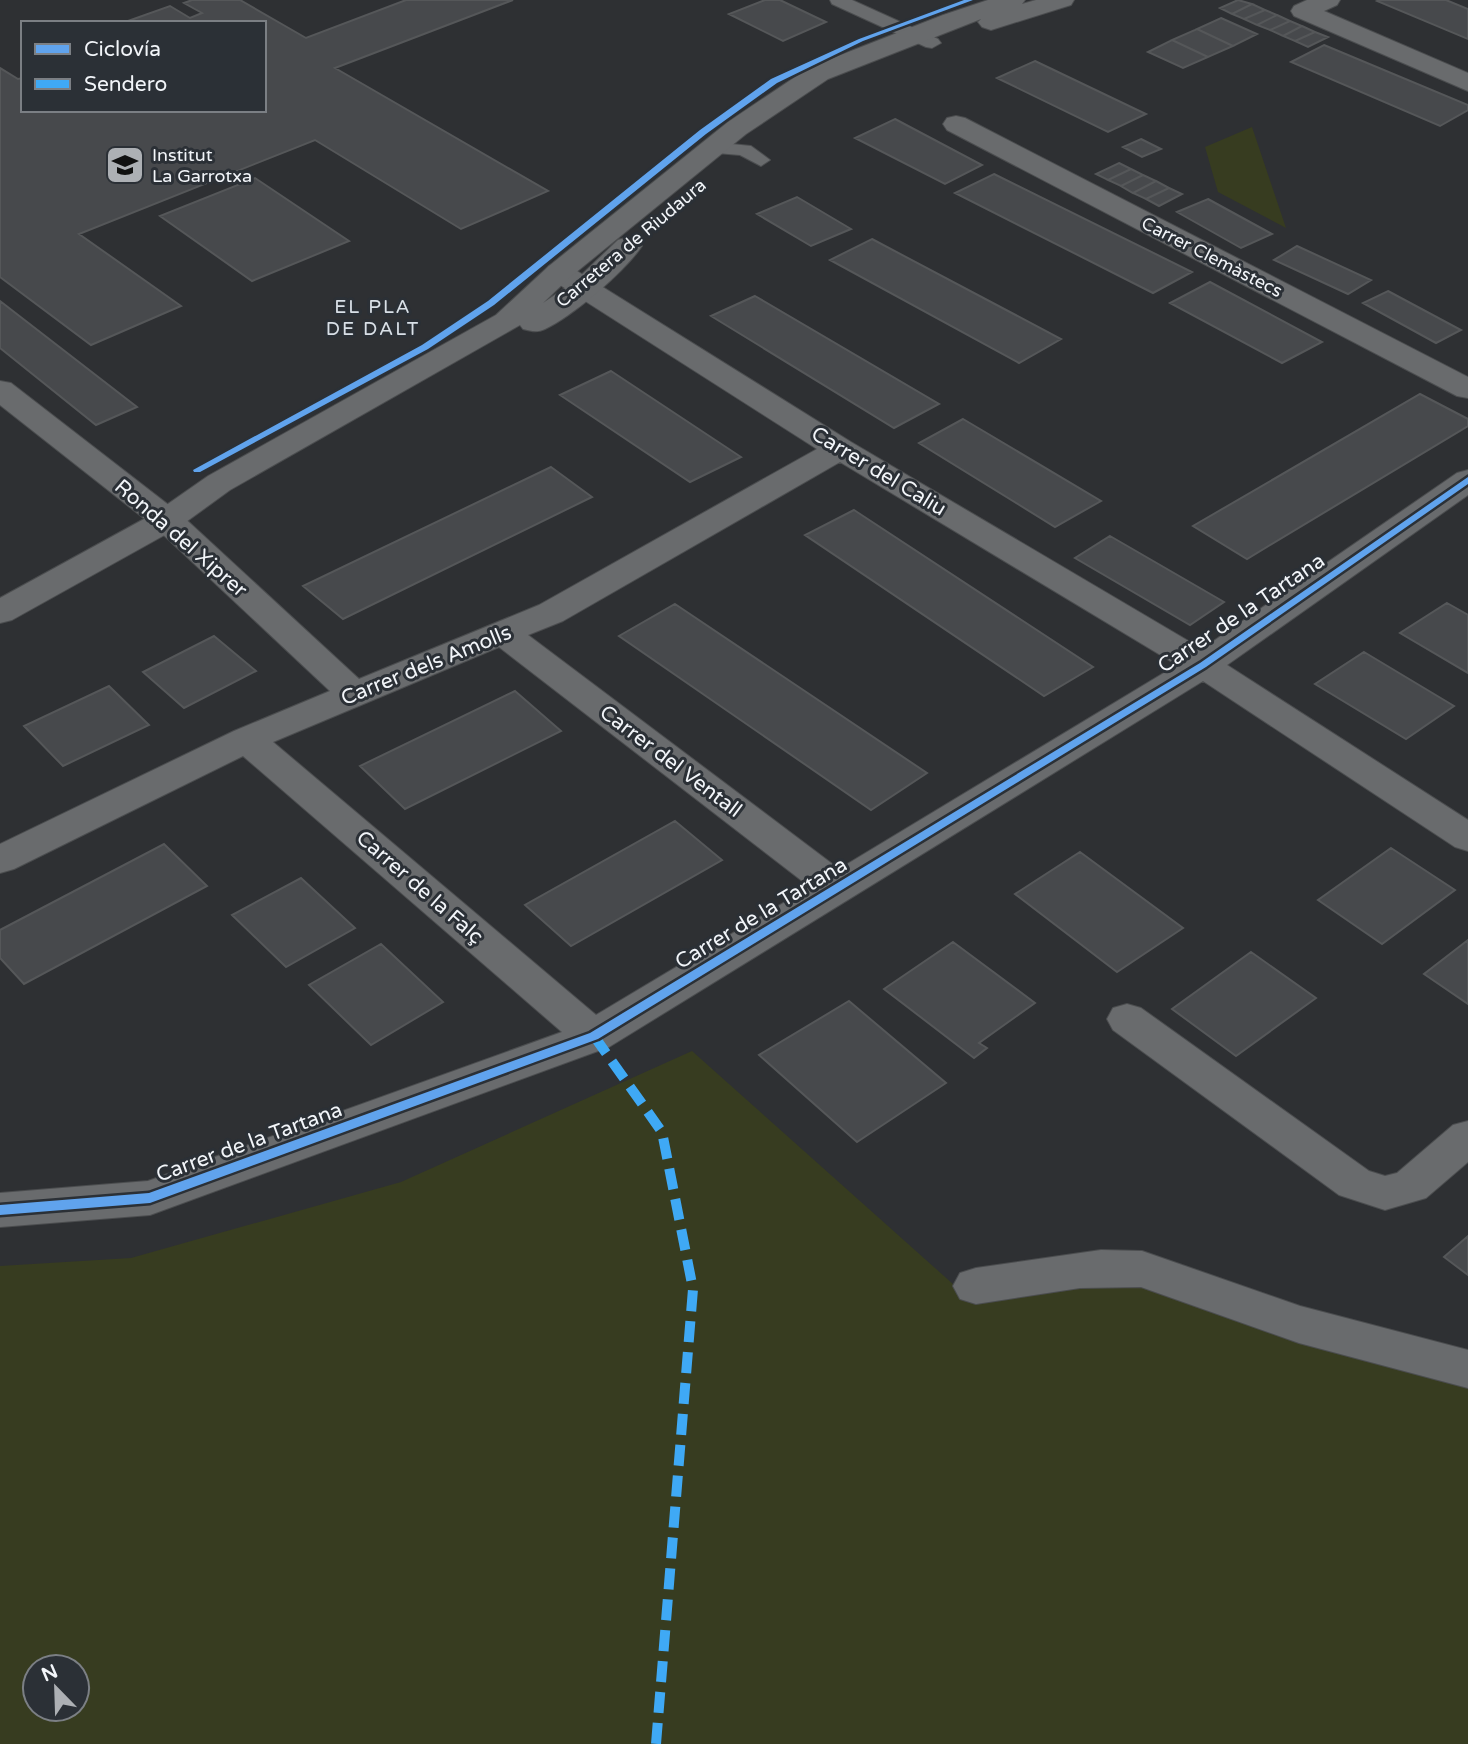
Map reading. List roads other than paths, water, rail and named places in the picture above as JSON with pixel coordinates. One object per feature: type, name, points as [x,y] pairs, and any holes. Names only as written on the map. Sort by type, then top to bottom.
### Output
[{"type":"street","name":"Carretera de Riudaura","points":[[0,612],[167,520],[193,513],[240,493],[408,405],[478,362],[571,280],[712,148],[819,73],[924,39],[1062,0]]},
{"type":"street","points":[[1328,0],[1303,12],[1468,83]]},
{"type":"street","name":"Carretera de Riudaura","points":[[571,280],[753,155],[780,117],[838,83],[993,2]]},
{"type":"street","name":"Carrer Clemàstecs","points":[[956,124],[1468,389]]},
{"type":"street","name":"Carrer del Caliu","points":[[571,280],[841,449],[1203,665],[1468,838]]},
{"type":"street","name":"Ronda del Xiprer","points":[[0,390],[167,520],[354,694]]},
{"type":"street","name":"Carrer dels Amolls","points":[[0,860],[247,738],[551,613],[841,449]]},
{"type":"street","name":"Carrer de la Tartana","points":[[0,1210],[150,1198],[594,1036],[1203,665],[1468,480]]},
{"type":"street","name":"Carrer del Ventall","points":[[503,633],[839,889]]},
{"type":"street","name":"Carrer de la Falç","points":[[247,738],[594,1036]]},
{"type":"street","points":[[1127,1018],[1354,1184],[1385,1193],[1411,1186],[1468,1137]]},
{"type":"street","points":[[976,1286],[1080,1270],[1122,1267],[1142,1269],[1299,1324],[1468,1369]]},
{"type":"lane","points":[[838,0],[924,39]]},
{"type":"lane","points":[[712,148],[753,155]]},
{"type":"place","name":"Institut La Garrotxa","points":[[125,165]]},
{"type":"district","name":"EL PLA DE DALT","points":[[373,317]]}]
